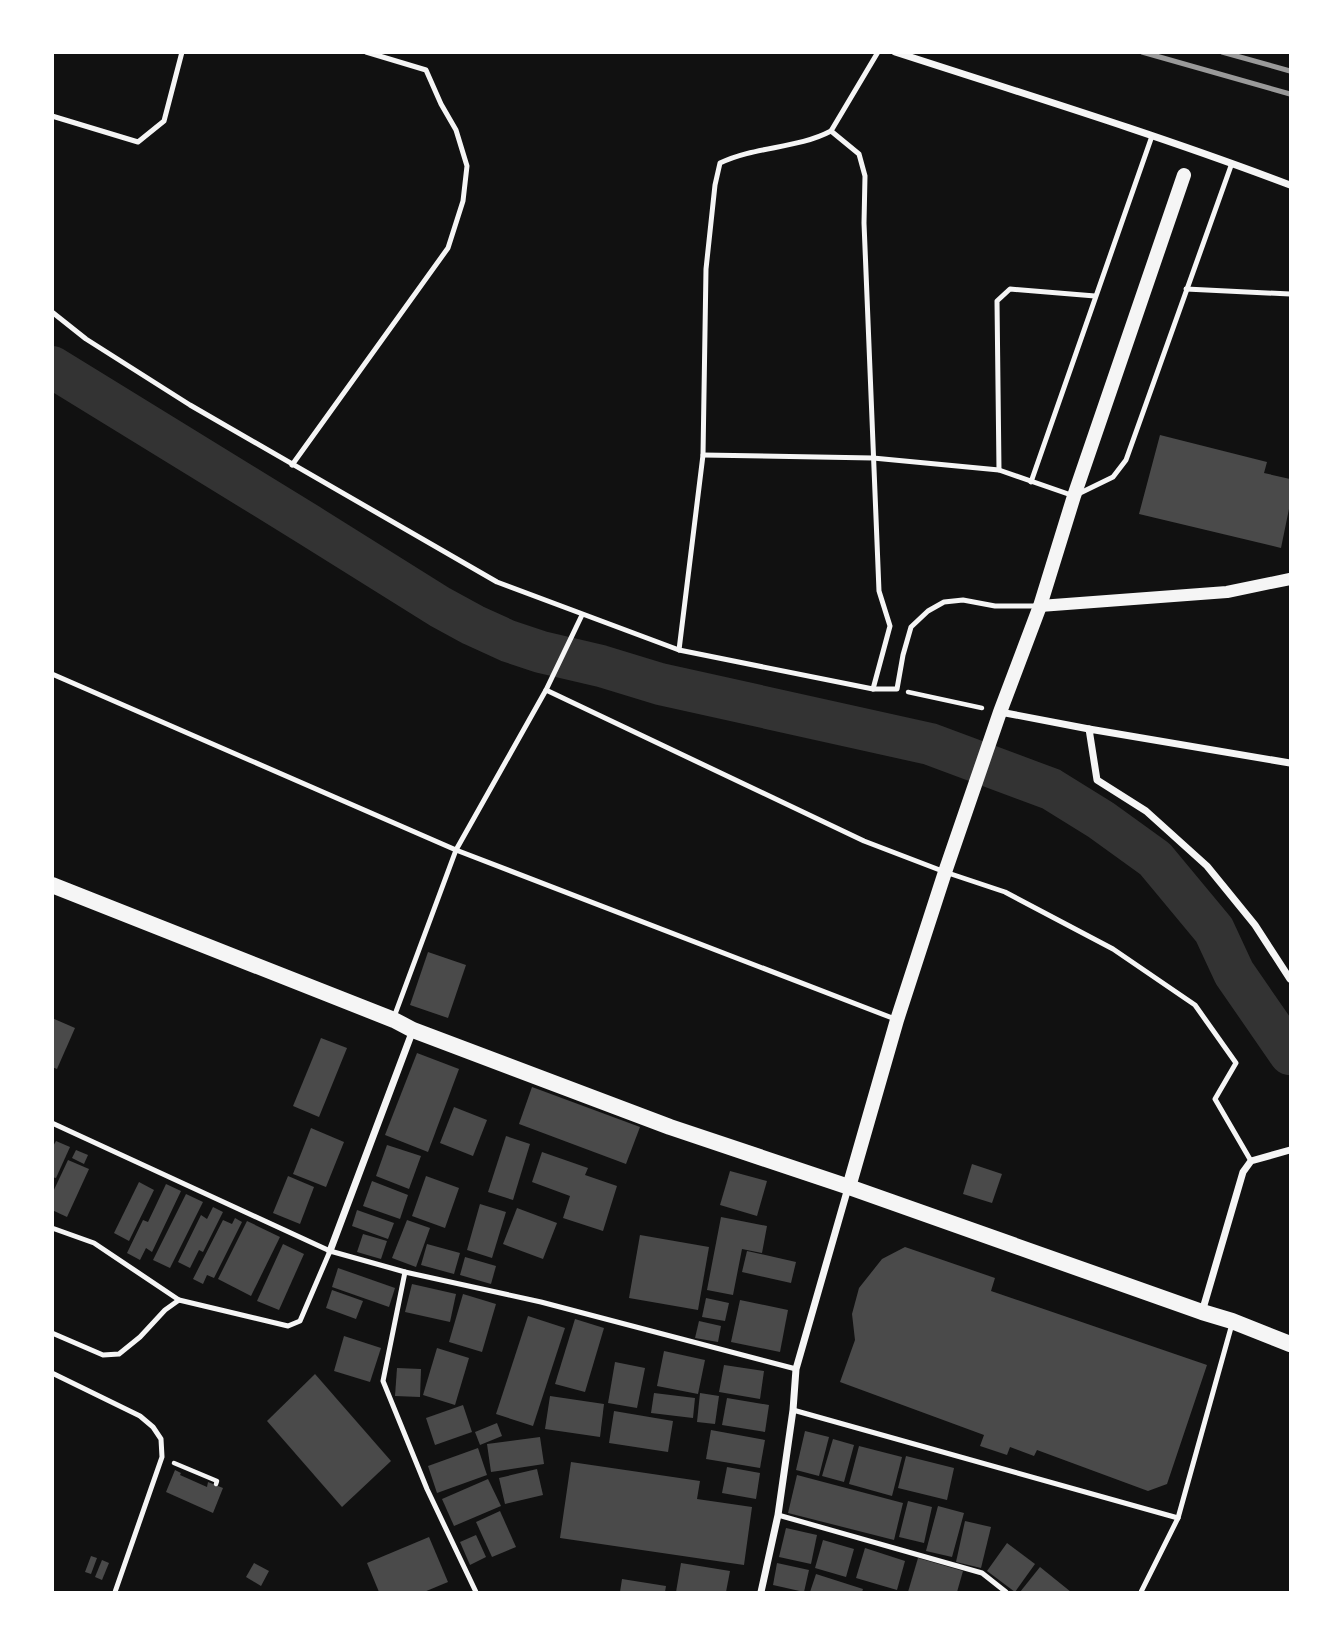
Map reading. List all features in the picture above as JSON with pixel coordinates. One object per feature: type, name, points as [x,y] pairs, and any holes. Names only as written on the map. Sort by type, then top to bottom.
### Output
[{"type":"main road","points":[[849,1187],[897,1020],[945,872],[992,734],[1040,606],[1074,496],[1184,175]]},
{"type":"main road","points":[[52,885],[394,1020],[413,1030],[670,1127],[849,1187],[1290,1343]]},
{"type":"street","points":[[895,52],[1152,136],[1290,185]]},
{"type":"street","points":[[1040,606],[1227,592],[1290,579]]},
{"type":"street","points":[[1000,712],[1290,763]]},
{"type":"street","points":[[1089,729],[1097,780],[1146,811],[1207,866],[1255,925],[1290,979]]},
{"type":"street","points":[[330,1251],[413,1030]]},
{"type":"street","points":[[1202,1312],[1243,1172],[1251,1161],[1290,1150]]},
{"type":"street","points":[[761,1592],[778,1515],[796,1369],[849,1187]]},
{"type":"lane","points":[[52,116],[138,142],[164,121],[182,52]]},
{"type":"lane","points":[[292,465],[447,248],[463,201],[467,166],[456,130],[426,70],[366,52]]},
{"type":"lane","points":[[679,650],[703,455],[706,269],[720,163],[737,155],[818,138],[831,131],[878,52]]},
{"type":"lane","points":[[831,131],[859,154],[865,176],[864,223],[879,592],[890,626],[873,689]]},
{"type":"lane","points":[[1031,482],[1152,136]]},
{"type":"lane","points":[[703,455],[873,458],[999,470],[1074,496],[1114,477],[1126,460],[1232,163]]},
{"type":"lane","points":[[999,470],[997,301],[1010,289],[1095,296]]},
{"type":"lane","points":[[1186,289],[1290,294]]},
{"type":"lane","points":[[52,312],[86,339],[190,405],[497,582],[679,650],[873,689],[897,690],[911,627],[928,611],[944,603],[963,600],[995,606],[1040,606]]},
{"type":"lane","points":[[394,1020],[456,850],[546,690],[582,615]]},
{"type":"lane","points":[[52,674],[456,850],[897,1020]]},
{"type":"lane","points":[[546,690],[864,841],[1005,892],[1113,948],[1195,1005],[1236,1063],[1215,1099],[1251,1161]]},
{"type":"lane","points":[[52,1122],[330,1251],[405,1272],[541,1302],[796,1369]]},
{"type":"lane","points":[[52,1228],[94,1243],[178,1300],[288,1326],[300,1321],[330,1251]]},
{"type":"lane","points":[[405,1272],[383,1381],[427,1489],[476,1592]]},
{"type":"lane","points":[[52,1333],[103,1355],[119,1354],[178,1300]]},
{"type":"lane","points":[[1141,1592],[1178,1518],[1232,1321]]},
{"type":"lane","points":[[52,1373],[140,1416],[153,1427],[161,1439],[162,1457],[115,1592]]},
{"type":"lane","points":[[793,1409],[1178,1518]]},
{"type":"lane","points":[[778,1515],[982,1573],[1006,1592]]},
{"type":"path","points":[[897,690],[1000,712]]},
{"type":"path","points":[[178,1464],[217,1481],[216,1483]]},
{"type":"building","points":[[1160,435],[1267,462],[1264,473],[1290,479],[1290,504],[1281,548],[1139,514]]},
{"type":"building","points":[[428,952],[466,965],[448,1018],[410,1005]]},
{"type":"building","points":[[52,1018],[75,1028],[57,1069],[52,1067]]},
{"type":"building","points":[[321,1038],[347,1048],[319,1117],[293,1106]]},
{"type":"building","points":[[417,1053],[459,1069],[428,1152],[385,1135]]},
{"type":"building","points":[[532,1087],[640,1127],[626,1164],[519,1124]]},
{"type":"building","points":[[454,1107],[487,1120],[473,1156],[440,1143]]},
{"type":"building","points":[[311,1128],[344,1142],[326,1187],[293,1174]]},
{"type":"building","points":[[506,1136],[530,1144],[513,1200],[488,1192]]},
{"type":"building","points":[[56,1141],[70,1147],[56,1178],[52,1177],[52,1148]]},
{"type":"building","points":[[387,1145],[421,1156],[409,1189],[376,1176]]},
{"type":"building","points":[[76,1150],[88,1155],[84,1164],[72,1158]]},
{"type":"building","points":[[542,1152],[588,1168],[585,1175],[617,1186],[603,1231],[563,1218],[570,1196],[532,1182]]},
{"type":"building","points":[[68,1160],[89,1169],[67,1217],[52,1210],[52,1194]]},
{"type":"building","points":[[972,1164],[1002,1174],[992,1203],[963,1194]]},
{"type":"building","points":[[730,1171],[767,1181],[757,1216],[720,1205]]},
{"type":"building","points":[[288,1176],[314,1187],[300,1224],[273,1213]]},
{"type":"building","points":[[426,1176],[459,1188],[445,1228],[412,1216]]},
{"type":"building","points":[[372,1181],[408,1195],[400,1219],[363,1206]]},
{"type":"building","points":[[139,1182],[154,1190],[129,1241],[114,1233]]},
{"type":"building","points":[[166,1184],[181,1191],[152,1252],[146,1248],[140,1260],[127,1253],[143,1220],[148,1222]]},
{"type":"building","points":[[186,1194],[203,1202],[170,1268],[153,1260]]},
{"type":"building","points":[[480,1204],[506,1212],[492,1258],[467,1250]]},
{"type":"building","points":[[213,1207],[223,1212],[203,1252],[199,1250],[190,1268],[178,1262],[201,1215],[207,1219]]},
{"type":"building","points":[[517,1208],[557,1223],[543,1259],[503,1244]]},
{"type":"building","points":[[357,1210],[394,1223],[388,1239],[352,1226]]},
{"type":"building","points":[[721,1217],[767,1226],[762,1253],[742,1249],[733,1295],[707,1290]]},
{"type":"building","points":[[235,1218],[242,1222],[214,1278],[207,1275],[203,1284],[193,1279],[223,1220],[232,1224]]},
{"type":"building","points":[[407,1220],[430,1228],[416,1267],[392,1258]]},
{"type":"building","points":[[247,1221],[280,1237],[251,1296],[218,1279]]},
{"type":"building","points":[[363,1234],[387,1241],[381,1259],[357,1252]]},
{"type":"building","points":[[640,1235],[709,1247],[698,1310],[629,1298]]},
{"type":"building","points":[[283,1244],[304,1254],[279,1310],[257,1301]]},
{"type":"building","points":[[427,1244],[460,1253],[454,1274],[421,1265]]},
{"type":"building","points":[[905,1247],[995,1278],[991,1291],[1207,1365],[1167,1484],[1148,1491],[1037,1450],[1034,1456],[1010,1447],[1007,1455],[980,1446],[984,1435],[840,1382],[855,1340],[852,1314],[859,1288],[882,1259]]},
{"type":"building","points":[[747,1251],[796,1262],[791,1283],[742,1272]]},
{"type":"building","points":[[465,1257],[496,1266],[491,1284],[460,1275]]},
{"type":"building","points":[[338,1268],[395,1288],[389,1307],[332,1287]]},
{"type":"building","points":[[412,1284],[456,1294],[450,1322],[405,1312]]},
{"type":"building","points":[[332,1290],[363,1301],[356,1319],[326,1308]]},
{"type":"building","points":[[463,1294],[496,1304],[482,1352],[449,1342]]},
{"type":"building","points":[[706,1298],[729,1303],[725,1321],[702,1317]]},
{"type":"building","points":[[740,1300],[788,1310],[780,1352],[731,1342]]},
{"type":"building","points":[[528,1316],[565,1328],[533,1426],[496,1414]]},
{"type":"building","points":[[575,1319],[604,1328],[585,1392],[555,1384]]},
{"type":"building","points":[[699,1321],[721,1326],[718,1342],[695,1338]]},
{"type":"building","points":[[344,1336],[381,1348],[370,1382],[334,1371]]},
{"type":"building","points":[[437,1348],[469,1358],[455,1405],[423,1395]]},
{"type":"building","points":[[664,1351],[705,1360],[698,1394],[657,1386]]},
{"type":"building","points":[[615,1362],[645,1368],[637,1408],[608,1403]]},
{"type":"building","points":[[724,1365],[764,1371],[760,1399],[719,1392]]},
{"type":"building","points":[[397,1368],[421,1369],[420,1397],[395,1396]]},
{"type":"building","points":[[315,1374],[391,1461],[342,1507],[267,1421]]},
{"type":"building","points":[[654,1393],[695,1398],[693,1418],[651,1413]]},
{"type":"building","points":[[700,1393],[719,1396],[715,1424],[697,1422]]},
{"type":"building","points":[[550,1396],[604,1404],[600,1437],[545,1429]]},
{"type":"building","points":[[727,1398],[769,1405],[765,1432],[722,1425]]},
{"type":"building","points":[[463,1405],[472,1432],[435,1445],[426,1418]]},
{"type":"building","points":[[614,1411],[673,1421],[668,1452],[609,1443]]},
{"type":"building","points":[[497,1423],[502,1436],[480,1445],[475,1432]]},
{"type":"building","points":[[711,1430],[765,1440],[760,1468],[706,1459]]},
{"type":"building","points":[[805,1431],[829,1437],[819,1476],[796,1470]]},
{"type":"building","points":[[540,1437],[544,1464],[491,1472],[487,1444]]},
{"type":"building","points":[[833,1439],[854,1445],[844,1482],[822,1476]]},
{"type":"building","points":[[859,1446],[902,1457],[892,1496],[849,1484]]},
{"type":"building","points":[[478,1448],[487,1475],[437,1493],[428,1466]]},
{"type":"building","points":[[906,1456],[954,1468],[947,1500],[898,1488]]},
{"type":"building","points":[[571,1462],[700,1481],[697,1499],[752,1507],[744,1565],[560,1538]]},
{"type":"building","points":[[727,1467],[760,1473],[756,1499],[722,1493]]},
{"type":"building","points":[[537,1469],[543,1495],[505,1504],[499,1478]]},
{"type":"building","points":[[175,1470],[207,1487],[208,1482],[223,1488],[213,1513],[166,1492]]},
{"type":"building","points":[[797,1475],[903,1503],[894,1540],[788,1513]]},
{"type":"building","points":[[488,1479],[501,1506],[454,1526],[442,1499]]},
{"type":"building","points":[[908,1501],[932,1507],[924,1543],[899,1537]]},
{"type":"building","points":[[938,1506],[964,1513],[952,1557],[926,1551]]},
{"type":"building","points":[[500,1511],[516,1547],[492,1557],[476,1522]]},
{"type":"building","points":[[965,1521],[991,1527],[981,1568],[956,1562]]},
{"type":"building","points":[[786,1528],[817,1535],[811,1564],[779,1557]]},
{"type":"building","points":[[476,1535],[486,1557],[470,1565],[460,1542]]},
{"type":"building","points":[[429,1537],[448,1582],[424,1592],[379,1592],[367,1563]]},
{"type":"building","points":[[823,1540],[854,1549],[846,1577],[815,1568]]},
{"type":"building","points":[[1007,1543],[1035,1564],[1015,1592],[987,1571]]},
{"type":"building","points":[[865,1548],[905,1561],[897,1590],[856,1578]]},
{"type":"building","points":[[91,1556],[97,1558],[91,1574],[85,1572]]},
{"type":"building","points":[[918,1558],[963,1571],[957,1592],[908,1592]]},
{"type":"building","points":[[102,1560],[109,1563],[102,1580],[95,1577]]},
{"type":"building","points":[[254,1563],[269,1571],[261,1586],[246,1577]]},
{"type":"building","points":[[681,1563],[730,1571],[726,1592],[676,1592]]},
{"type":"building","points":[[777,1563],[809,1570],[804,1592],[773,1585]]},
{"type":"building","points":[[1040,1567],[1071,1592],[1020,1592]]},
{"type":"building","points":[[816,1574],[863,1589],[862,1592],[810,1592]]},
{"type":"building","points":[[622,1579],[666,1586],[665,1592],[620,1592]]},
{"type":"waterway","points":[[52,367],[440,607],[508,641],[660,684],[930,744],[1051,789],[1101,820],[1155,859],[1214,930],[1234,973],[1290,1054]]},
{"type":"railway","points":[[1142,52],[1290,94]]},
{"type":"railway","points":[[1222,52],[1290,71]]}]
